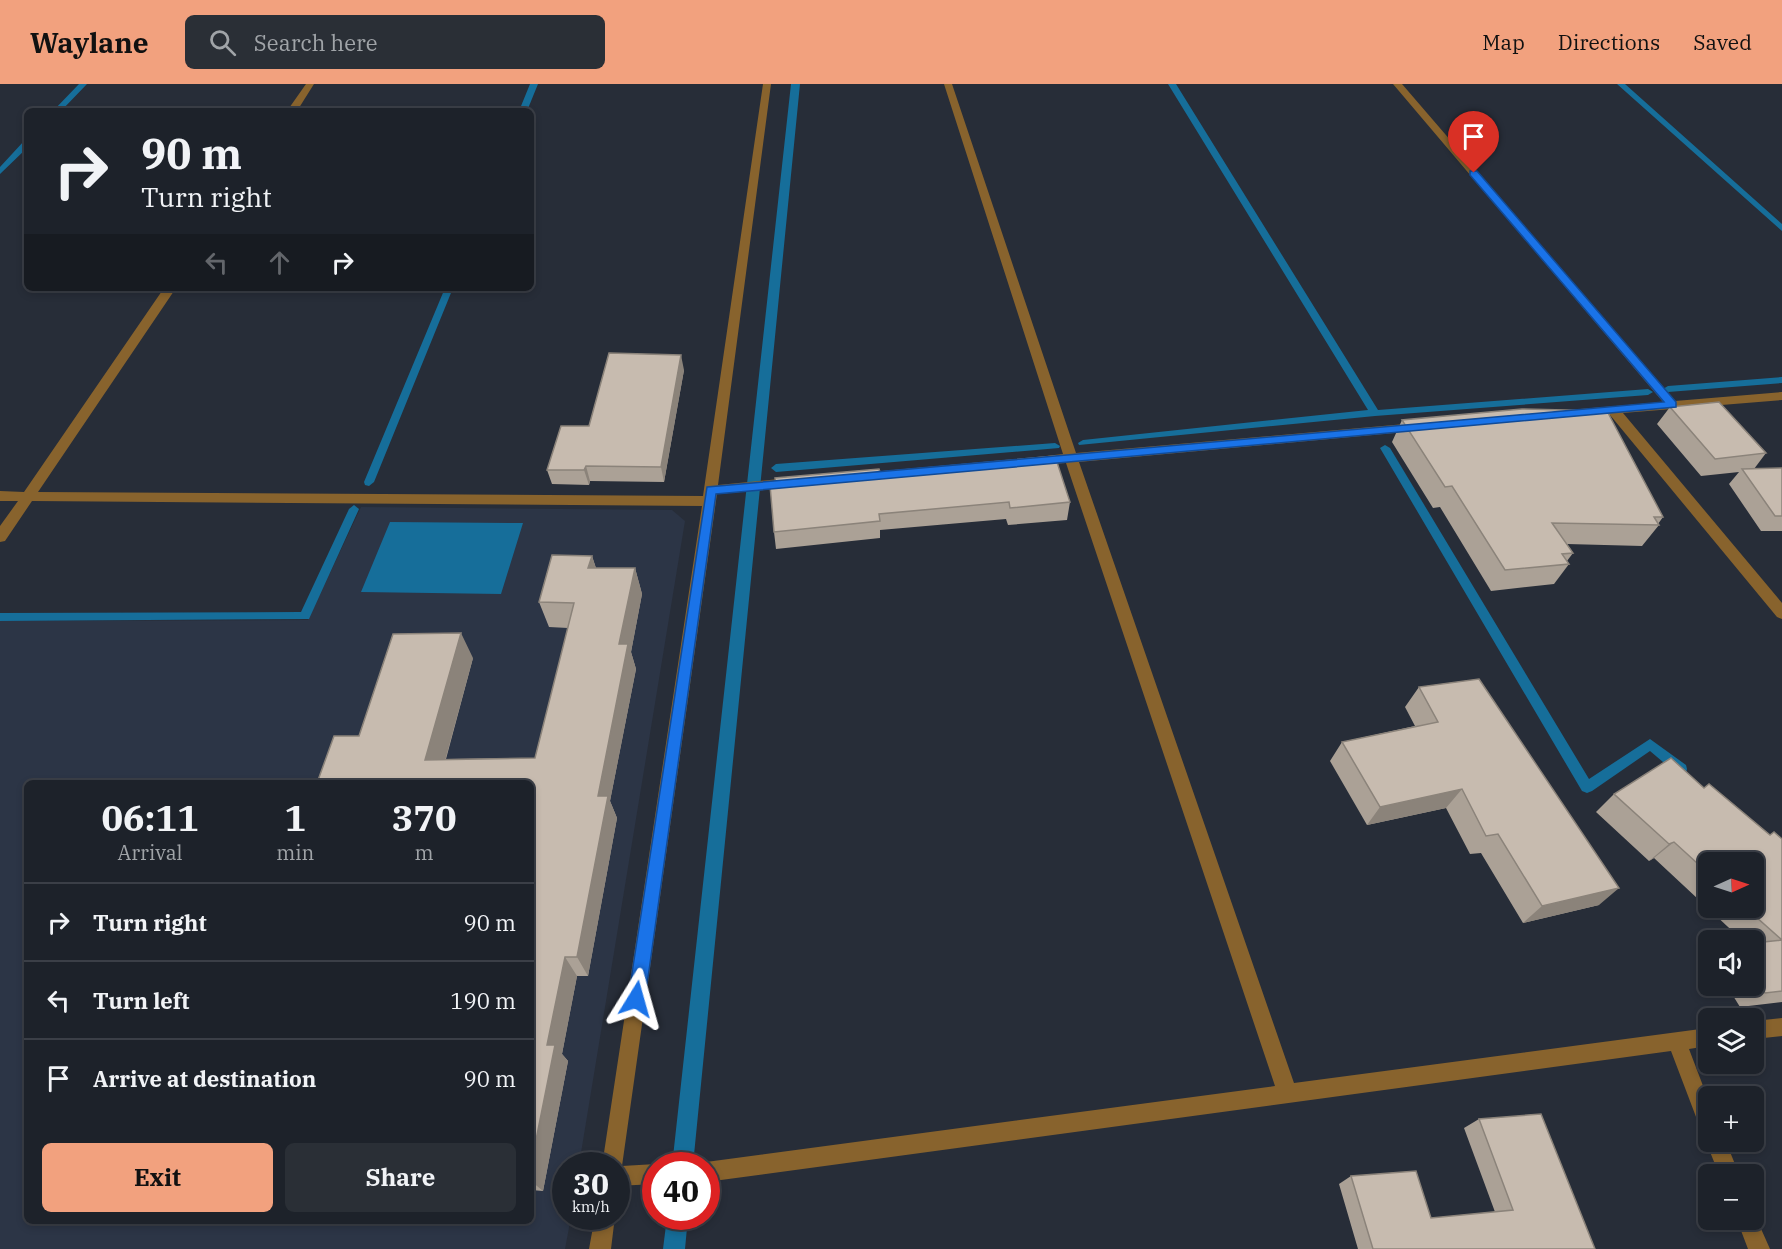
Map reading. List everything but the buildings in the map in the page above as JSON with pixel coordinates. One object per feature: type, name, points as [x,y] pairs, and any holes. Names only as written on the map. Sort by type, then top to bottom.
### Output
[{"type":"street","points":[[294,108],[310,84]]},
{"type":"street","points":[[614,1152],[710,495],[767,84]]},
{"type":"street","points":[[948,84],[1071,458],[1288,1095]]},
{"type":"street","points":[[1397,84],[1672,405]]},
{"type":"street","points":[[0,537],[168,291]]},
{"type":"street","points":[[1566,414],[1782,396]]},
{"type":"street","points":[[1613,410],[1782,613]]},
{"type":"street","points":[[1025,462],[1425,427]]},
{"type":"street","points":[[0,496],[710,495],[742,488],[806,482]]},
{"type":"street","points":[[1764,1029],[1782,1026]]},
{"type":"street","points":[[720,1170],[1698,1038]]},
{"type":"street","points":[[1676,1041],[1698,1097]]},
{"type":"street","points":[[600,1249],[603,1230]]},
{"type":"street","points":[[1751,1230],[1759,1249]]},
{"type":"shaded area","points":[[361,507],[672,510],[685,521],[581,1152],[552,1152],[552,1230],[569,1230],[565,1249],[0,1249],[0,621],[308,620]]},
{"type":"water","points":[[791,84],[800,84],[694,1152],[674,1152]]},
{"type":"water","points":[[390,522],[523,523],[501,594],[361,592]]},
{"type":"water","points":[[665,1230],[687,1230],[685,1249],[663,1249]]},
{"type":"waterway","points":[[60,108],[83,84]]},
{"type":"waterway","points":[[524,108],[534,84]]},
{"type":"waterway","points":[[1172,84],[1375,413]]},
{"type":"waterway","points":[[1621,84],[1782,228]]},
{"type":"waterway","points":[[0,172],[24,146]]},
{"type":"waterway","points":[[369,482],[448,291]]},
{"type":"waterway","points":[[1668,389],[1782,380]]},
{"type":"waterway","points":[[1375,413],[1648,392]]},
{"type":"waterway","points":[[1083,443],[1375,413]]},
{"type":"waterway","points":[[776,468],[1055,446]]},
{"type":"waterway","points":[[1385,448],[1587,787],[1650,744],[1681,769]]},
{"type":"waterway","points":[[0,617],[305,616],[354,509]]},
{"type":"route","points":[[636,999],[711,490],[1672,405],[1474,173]]}]
